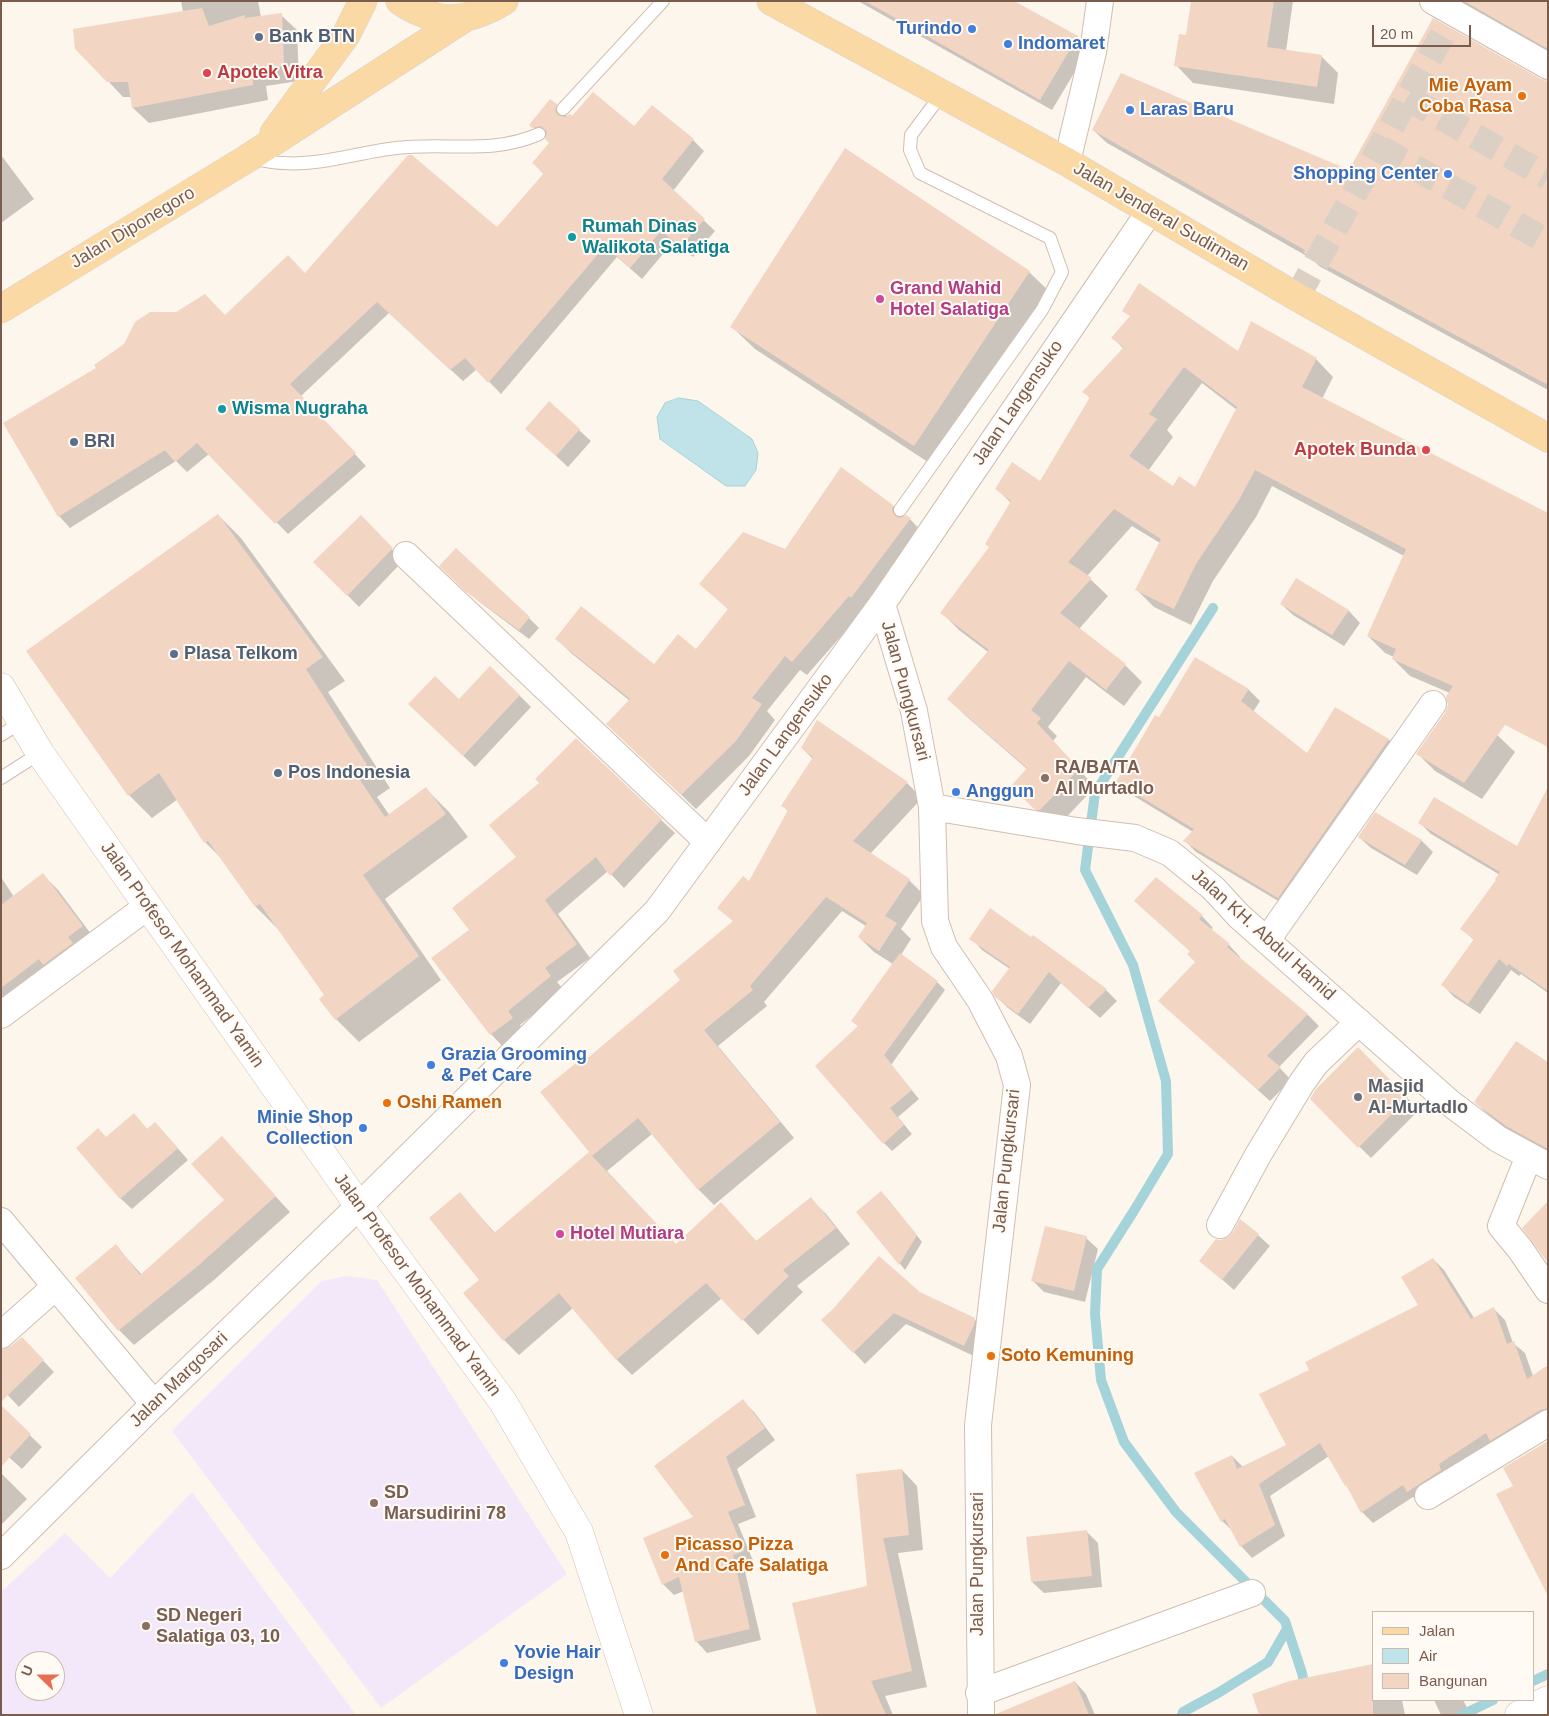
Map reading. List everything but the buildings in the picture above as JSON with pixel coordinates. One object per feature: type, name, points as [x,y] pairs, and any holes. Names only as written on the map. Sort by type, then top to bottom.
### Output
[{"type":"main road","name":"Jalan Diponegoro","points":[[256,152],[346,35],[363,1]]},
{"type":"main road","points":[[400,1],[413,10],[437,18],[463,18],[485,12],[504,1]]},
{"type":"main road","name":"Jalan Jenderal Sudirman","points":[[771,1],[941,95],[1068,162],[1150,211],[1548,438]]},
{"type":"main road","name":"Jalan Diponegoro","points":[[1,309],[256,152],[463,18]]},
{"type":"main road","name":"Jalan Profesor Mohammad Yamin","points":[[1,687],[11,728],[40,753],[359,1206],[503,1402],[578,1532],[639,1715]]},
{"type":"street","points":[[1068,162],[1093,52],[1100,1]]},
{"type":"street","points":[[1433,1],[1548,66]]},
{"type":"street","name":"Jalan Langensuko","points":[[359,1206],[657,911],[882,604],[1150,211]]},
{"type":"street","points":[[406,555],[708,842]]},
{"type":"street","name":"Jalan Pungkursari","points":[[882,604],[914,711],[932,807],[935,921],[944,947],[980,1000],[1009,1056],[1017,1085],[978,1424],[980,1704]]},
{"type":"street","points":[[1267,940],[1433,704]]},
{"type":"street","name":"Jalan KH. Abdul Hamid","points":[[932,807],[1077,831],[1135,838],[1170,853],[1213,888],[1239,916],[1450,1102],[1498,1139],[1539,1161]]},
{"type":"street","points":[[1,1014],[148,906]]},
{"type":"street","points":[[1220,1225],[1258,1155],[1301,1084],[1316,1063],[1359,1022]]},
{"type":"street","points":[[1539,1161],[1502,1226],[1548,1290]]},
{"type":"street","name":"Jalan Margosari","points":[[1,1556],[154,1404],[359,1206]]},
{"type":"street","points":[[1,1221],[154,1404]]},
{"type":"street","points":[[1,1335],[55,1286]]},
{"type":"street","points":[[1428,1496],[1548,1423]]},
{"type":"street","points":[[980,1704],[1252,1593]]},
{"type":"lane","points":[[563,109],[663,1]]},
{"type":"lane","points":[[900,510],[1042,310],[1062,272],[1050,238],[920,173],[910,150],[911,135],[941,95]]},
{"type":"lane","points":[[256,152],[284,163],[316,161],[396,148],[425,146],[484,147],[522,141],[539,134]]},
{"type":"lane","points":[[1,778],[40,753]]},
{"type":"shaded area","name":"SD Marsudirini 78","points":[[346,1276],[377,1280],[567,1574],[381,1708],[172,1431],[322,1281]]},
{"type":"shaded area","name":"SD Negeri Salatiga 03, 10","points":[[192,1492],[356,1715],[1,1715],[1,1592],[65,1533],[110,1578]]},
{"type":"water","points":[[679,398],[698,401],[752,439],[758,453],[756,470],[745,486],[726,486],[660,439],[657,417],[665,403]]},
{"type":"waterway","points":[[1213,608],[1095,793],[1085,870],[1133,965],[1166,1081],[1168,1154],[1097,1269],[1095,1314],[1101,1380],[1124,1442],[1176,1512],[1285,1621],[1306,1691]]},
{"type":"waterway","points":[[1182,1715],[1183,1712],[1268,1662],[1287,1629]]},
{"type":"waterway","points":[[1534,1681],[1548,1674]]},
{"type":"waterway","points":[[1462,1715],[1491,1701]]},
{"type":"tunnel","points":[[1297,297],[1443,34],[1452,12]]},
{"type":"tunnel","points":[[1407,98],[1548,177]]},
{"type":"tunnel","points":[[1380,148],[1548,242]]},
{"type":"place","name":"Turindo","points":[[972,29]]},
{"type":"place","name":"Bank BTN","points":[[259,37]]},
{"type":"place","name":"Indomaret","points":[[1008,44]]},
{"type":"place","name":"Apotek Vitra","points":[[207,73]]},
{"type":"place","name":"Mie Ayam Coba Rasa","points":[[1522,96]]},
{"type":"place","name":"Laras Baru","points":[[1130,110]]},
{"type":"place","name":"Shopping Center","points":[[1448,174]]},
{"type":"place","name":"Rumah Dinas Walikota Salatiga","points":[[572,237]]},
{"type":"place","name":"Grand Wahid Hotel Salatiga","points":[[880,299]]},
{"type":"place","name":"Wisma Nugraha","points":[[222,409]]},
{"type":"place","name":"BRI","points":[[74,442]]},
{"type":"place","name":"Apotek Bunda","points":[[1426,450]]},
{"type":"place","name":"Plasa Telkom","points":[[174,654]]},
{"type":"place","name":"Pos Indonesia","points":[[278,773]]},
{"type":"place","name":"RA/BA/TA Al Murtadlo","points":[[1045,778]]},
{"type":"place","name":"Anggun","points":[[956,792]]},
{"type":"place","name":"Grazia Grooming & Pet Care","points":[[431,1065]]},
{"type":"place","name":"Masjid Al-Murtadlo","points":[[1358,1097]]},
{"type":"place","name":"Oshi Ramen","points":[[387,1103]]},
{"type":"place","name":"Minie Shop Collection","points":[[363,1128]]},
{"type":"place","name":"Hotel Mutiara","points":[[560,1234]]},
{"type":"place","name":"Soto Kemuning","points":[[991,1356]]},
{"type":"place","name":"SD Marsudirini 78","points":[[374,1503]]},
{"type":"place","name":"Picasso Pizza And Cafe Salatiga","points":[[665,1555]]},
{"type":"place","name":"SD Negeri Salatiga 03, 10","points":[[146,1626]]},
{"type":"place","name":"Yovie Hair Design","points":[[504,1663]]}]
